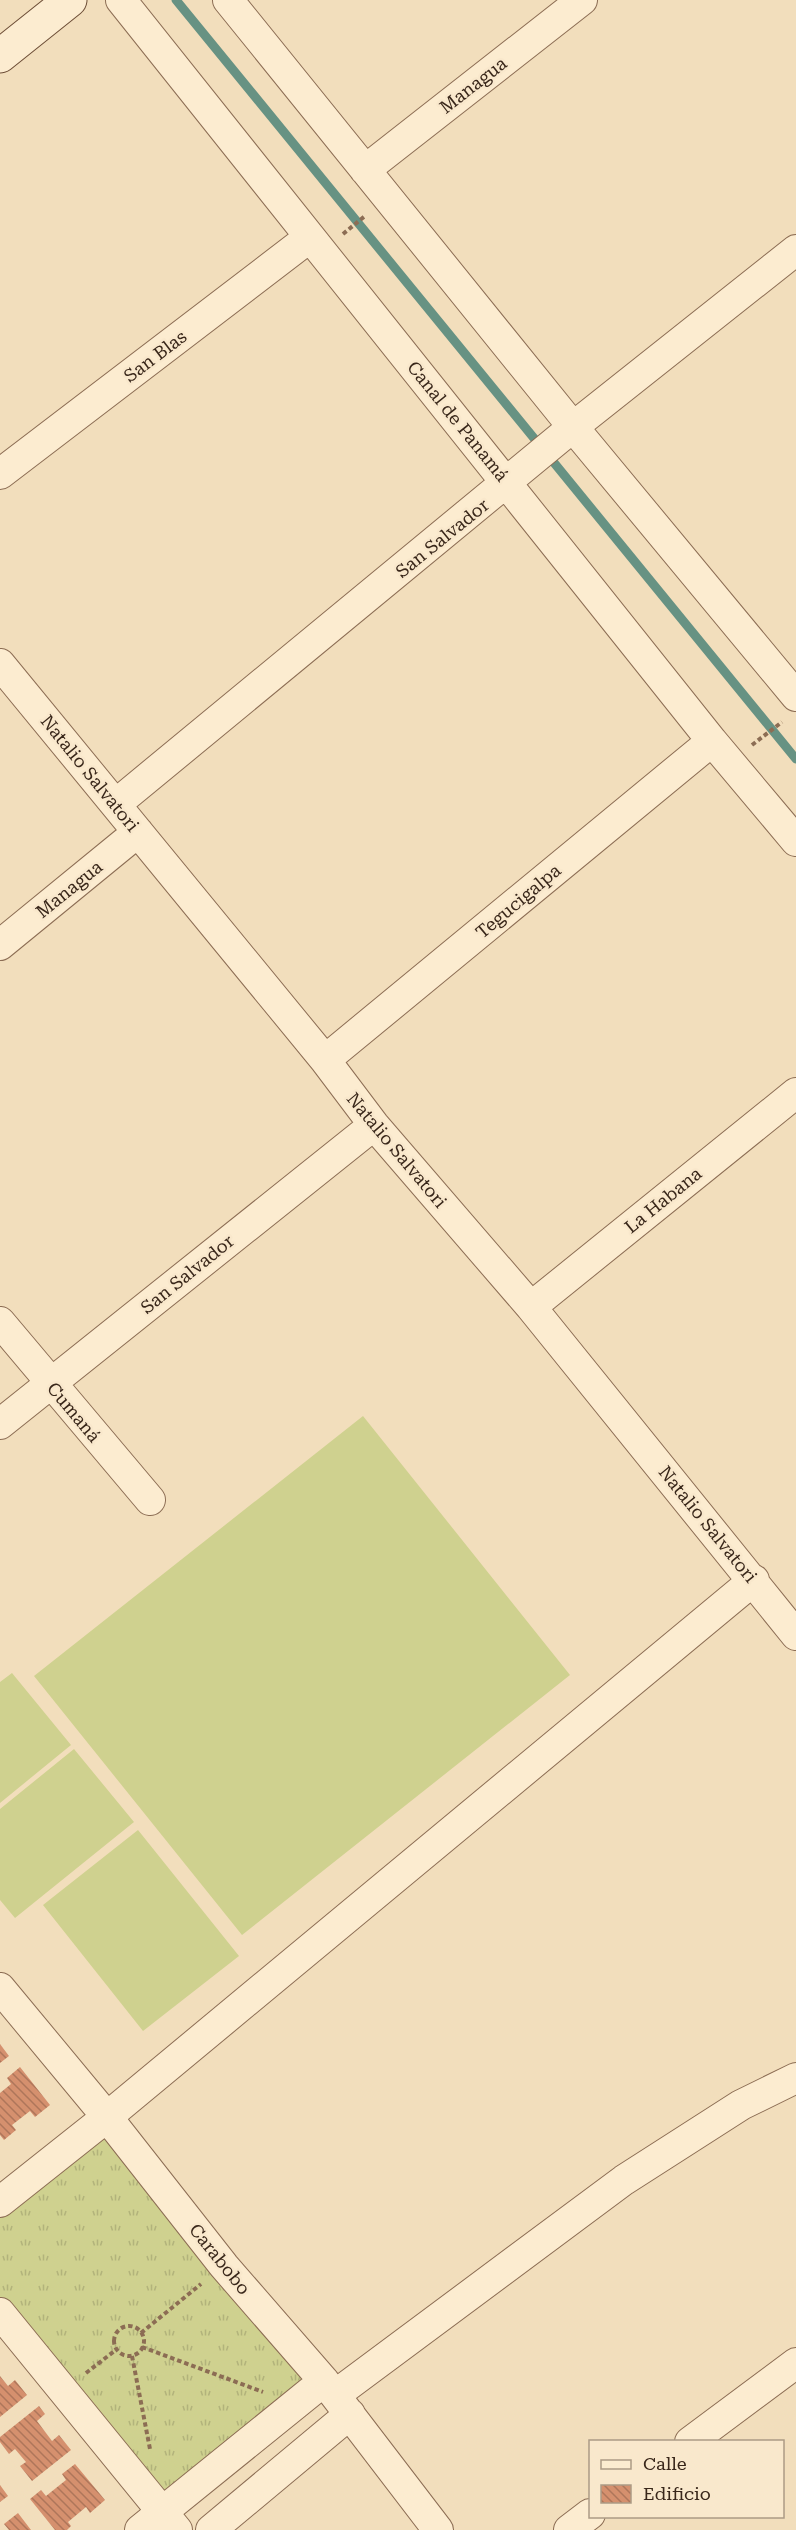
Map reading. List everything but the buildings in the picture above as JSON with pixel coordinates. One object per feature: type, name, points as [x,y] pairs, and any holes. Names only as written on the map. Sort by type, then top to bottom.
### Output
[{"type":"street","points":[[0,56],[70,0]]},
{"type":"street","name":"Canal de Panamá","points":[[121,0],[721,752],[796,841]]},
{"type":"street","points":[[228,0],[573,427],[790,690]]},
{"type":"street","name":"Managua","points":[[365,170],[582,0]]},
{"type":"street","name":"San Blas","points":[[0,474],[316,245]]},
{"type":"street","name":"San Salvador","points":[[116,804],[508,483],[573,427],[796,250]]},
{"type":"street","name":"Natalio Salvatori","points":[[0,664],[325,1060],[374,1125],[531,1307],[796,1635]]},
{"type":"street","name":"Tegucigalpa","points":[[325,1060],[721,752]]},
{"type":"street","name":"Managua","points":[[0,945],[138,832]]},
{"type":"street","name":"La Habana","points":[[531,1307],[796,1093]]},
{"type":"street","name":"San Salvador","points":[[0,1424],[374,1125]]},
{"type":"street","name":"Cumaná","points":[[0,1322],[150,1500]]},
{"type":"street","points":[[0,2202],[754,1581]]},
{"type":"street","name":"Carabobo","points":[[0,1988],[224,2266],[336,2397],[438,2530]]},
{"type":"street","points":[[211,2530],[336,2397],[624,2180],[741,2105],[796,2078]]},
{"type":"street","points":[[0,2313],[170,2521]]},
{"type":"street","points":[[693,2440],[796,2363]]},
{"type":"street","points":[[140,2530],[170,2521],[295,2404],[336,2397]]},
{"type":"street","points":[[569,2530],[589,2515]]},
{"type":"path","points":[[316,245],[387,197]]},
{"type":"path","points":[[721,752],[790,690]]},
{"type":"path","points":[[141,2333],[224,2266]]},
{"type":"path","points":[[134,2327],[141,2333],[142,2347],[132,2356],[122,2355],[117,2349],[114,2337],[120,2329],[134,2327]]},
{"type":"path","points":[[142,2347],[295,2404]]},
{"type":"path","points":[[63,2390],[117,2349]]},
{"type":"path","points":[[132,2356],[152,2456]]},
{"type":"green space","points":[[363,1416],[570,1675],[242,1935],[34,1676]]},
{"type":"green space","points":[[12,1673],[71,1745],[0,1803],[0,1682]]},
{"type":"green space","points":[[74,1749],[134,1822],[15,1918],[0,1900],[0,1809]]},
{"type":"green space","points":[[138,1830],[239,1956],[143,2031],[43,1905]]},
{"type":"green space","points":[[107,2117],[324,2381],[162,2511],[0,2314],[0,2202]]},
{"type":"waterway","points":[[176,0],[796,759]]}]
